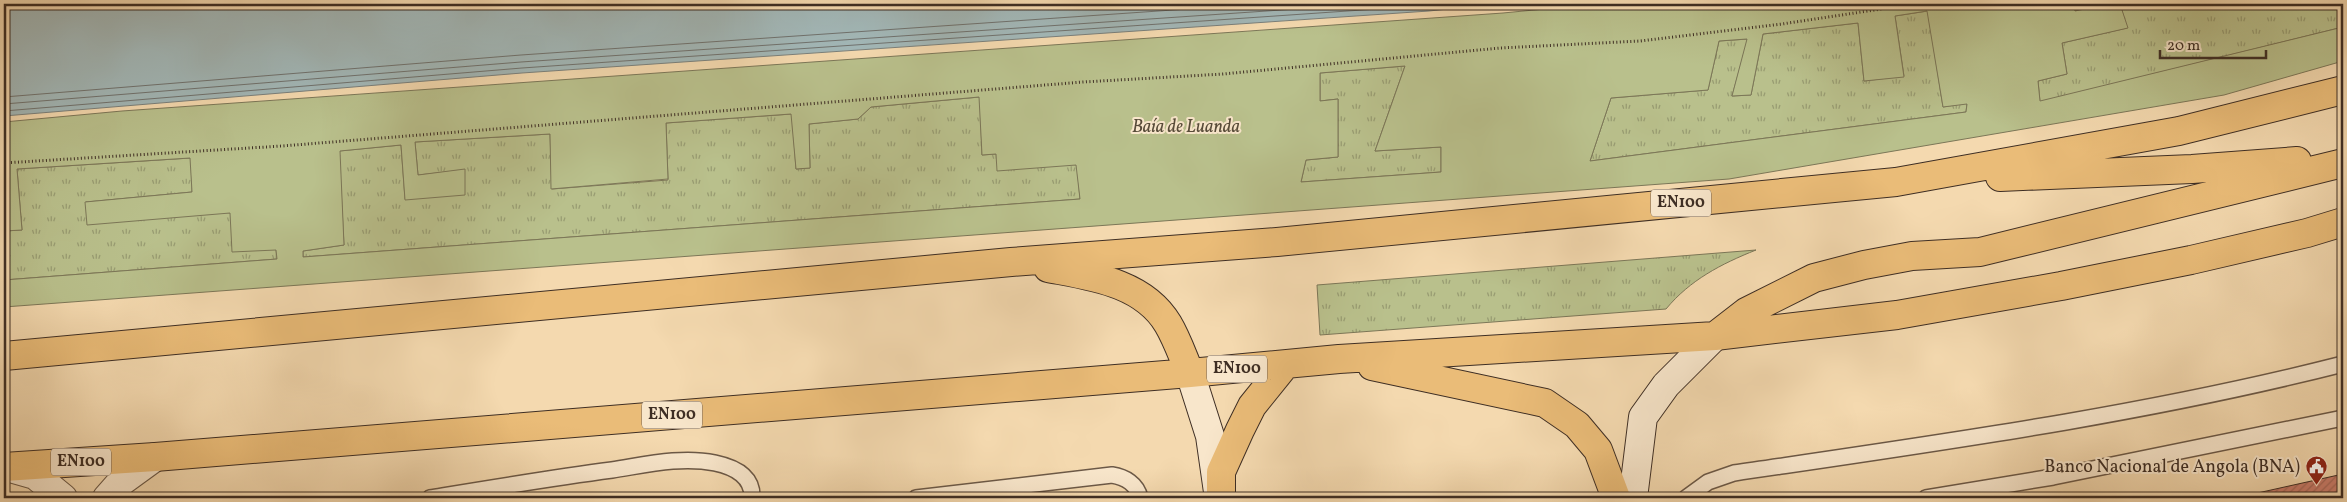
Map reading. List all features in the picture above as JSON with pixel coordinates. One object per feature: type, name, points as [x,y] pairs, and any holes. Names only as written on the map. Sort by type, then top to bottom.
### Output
[{"type":"main road","name":"EN100","points":[[4,356],[1011,262],[1287,241],[1896,182],[2179,131],[2343,90]]},
{"type":"main road","points":[[1896,182],[2192,169],[2292,162],[2343,162]]},
{"type":"main road","points":[[1715,336],[1746,312],[1814,278],[1864,265],[1912,256],[1980,252],[2343,162]]},
{"type":"main road","name":"EN100","points":[[5,467],[155,457],[1190,374],[1339,359],[1715,336],[1897,315],[2051,288],[2191,260],[2343,222]]},
{"type":"main road","points":[[1011,262],[1095,277],[1125,286],[1148,302],[1167,322],[1190,374]]},
{"type":"main road","points":[[1339,359],[1545,403],[1577,425],[1598,450],[1616,498]]},
{"type":"main road","points":[[1220,498],[1221,472],[1240,430],[1252,406],[1285,365]]},
{"type":"street","points":[[1633,498],[1643,417],[1666,385],[1715,336]]},
{"type":"street","points":[[1190,374],[1210,436],[1220,498]]},
{"type":"street","points":[[108,498],[122,481],[155,457]]},
{"type":"street","points":[[5,467],[36,475],[63,498]]},
{"type":"lane","points":[[1686,498],[1708,482],[1734,473],[2089,418],[2224,392],[2343,364]]},
{"type":"lane","points":[[1926,498],[2062,476],[2343,418]]},
{"type":"lane","points":[[430,498],[538,480],[682,461],[714,463],[736,470],[745,476],[751,486],[752,498]]},
{"type":"lane","points":[[916,498],[1112,475],[1125,477],[1138,492],[1140,498]]},
{"type":"path","points":[[4,163],[282,146],[1083,82],[1223,74],[1500,48],[1640,41],[1782,24],[1914,4]]},
{"type":"green space","name":"Baía de Luanda","points":[[1596,4],[2073,4],[2075,11],[2109,4],[2120,4],[2128,28],[2062,43],[2067,74],[2038,81],[2040,101],[2343,27],[2343,61],[2224,95],[1729,179],[4,307],[4,280],[277,259],[276,250],[232,252],[230,213],[87,225],[85,202],[192,192],[190,158],[17,169],[22,230],[4,231],[4,122],[122,111],[1503,13]],"holes":[[[1927,11],[1943,107],[1967,104],[1966,112],[1590,161],[1611,98],[1708,90],[1719,41],[1747,39],[1732,96],[1751,95],[1763,34],[1858,23],[1864,81],[1904,77],[1895,16]],[[1405,66],[1375,151],[1441,147],[1441,172],[1301,182],[1306,160],[1338,157],[1338,99],[1320,101],[1320,73]],[[979,97],[982,155],[996,154],[997,171],[1076,165],[1080,199],[303,257],[303,251],[344,245],[340,151],[401,145],[405,200],[465,195],[465,169],[418,175],[415,142],[550,134],[551,189],[668,179],[666,123],[791,114],[796,169],[810,168],[809,124],[858,119],[871,107]]]},
{"type":"green space","points":[[2073,4],[2109,4],[2074,11]]},
{"type":"green space","points":[[2120,4],[2343,4],[2343,27],[2040,102],[2038,81],[2067,74],[2062,43],[2127,28]]},
{"type":"green space","points":[[1928,11],[1943,107],[1967,103],[1966,112],[1590,161],[1611,98],[1708,90],[1719,41],[1748,39],[1732,96],[1751,95],[1763,34],[1858,23],[1864,81],[1904,76],[1895,16]]},
{"type":"green space","points":[[1405,66],[1375,151],[1441,147],[1441,172],[1301,182],[1306,160],[1338,157],[1338,99],[1320,101],[1320,73]]},
{"type":"green space","points":[[980,97],[982,155],[996,154],[1077,165],[1080,199],[303,257],[303,251],[344,245],[339,151],[401,145],[405,199],[465,170],[418,175],[415,142],[550,134],[552,189],[668,180],[666,123],[792,114],[796,169],[810,168],[809,124],[858,119],[871,107]]},
{"type":"green space","points":[[191,158],[192,192],[86,202],[231,213],[276,250],[277,259],[4,280],[4,231],[22,230],[17,169]]},
{"type":"green space","points":[[1756,250],[1731,261],[1696,281],[1666,309],[1320,335],[1317,285]]},
{"type":"water","points":[[4,4],[1495,4],[1429,11],[522,73],[4,116]]},
{"type":"building","name":"Banco Nacional de Angola (BNA)","points":[[2343,474],[2343,498],[2235,498]]},
{"type":"place","name":"Banco Nacional de Angola (BNA)","points":[[2316,486]]}]
